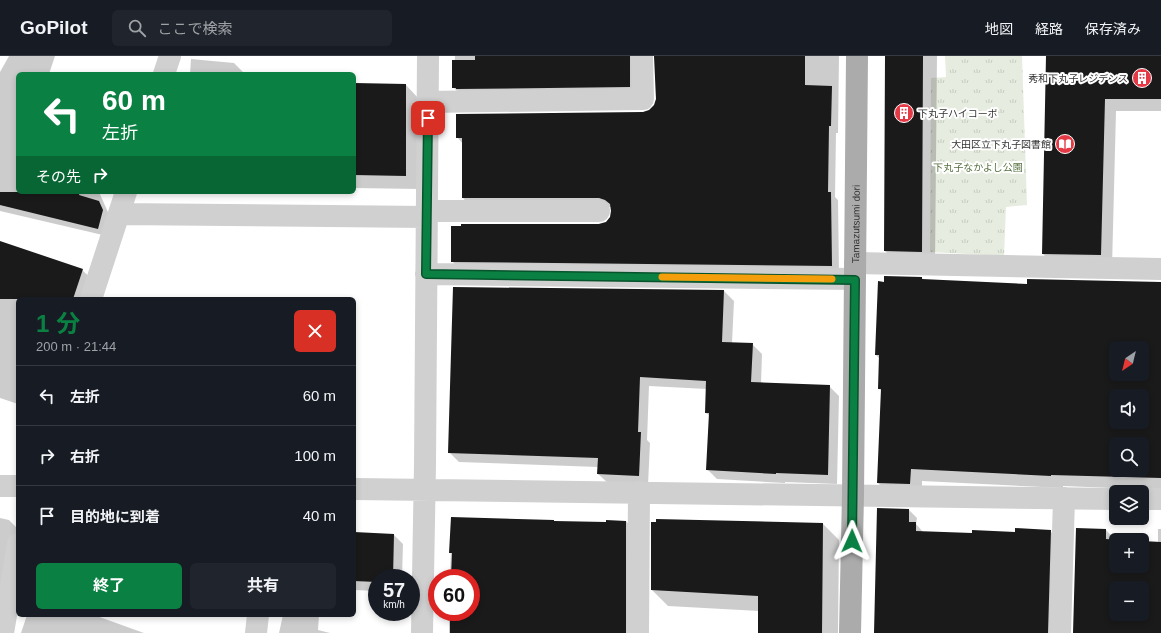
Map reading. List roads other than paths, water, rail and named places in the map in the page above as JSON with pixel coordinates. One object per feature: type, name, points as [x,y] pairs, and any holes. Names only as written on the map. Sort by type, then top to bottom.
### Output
[{"type":"main road","name":"Tamazutsumi dori","points":[[850,633],[853,495],[857,56]]},
{"type":"street","points":[[165,72],[170,56]]},
{"type":"street","points":[[422,633],[425,490],[428,56]]},
{"type":"street","points":[[428,102],[643,99],[642,56]]},
{"type":"street","points":[[92,297],[125,194]]},
{"type":"street","points":[[119,214],[427,214],[599,211]]},
{"type":"street","points":[[426,274],[1161,269]]},
{"type":"street","points":[[0,486],[16,486]]},
{"type":"street","points":[[356,489],[1109,499]]},
{"type":"street","points":[[638,633],[639,492]]},
{"type":"street","points":[[1060,633],[1064,498]]},
{"type":"street","points":[[1149,499],[1161,499]]},
{"type":"street","points":[[3,633],[16,556]]},
{"type":"street","points":[[256,633],[258,617]]},
{"type":"place","name":"秀和下丸子レジデンス","points":[[1142,78]]},
{"type":"place","name":"下丸子ハイコーポ","points":[[904,113]]},
{"type":"place","name":"大田区立下丸子図書館","points":[[1065,144]]},
{"type":"park label","name":"下丸子なかよし公園","points":[[978,167]]}]
